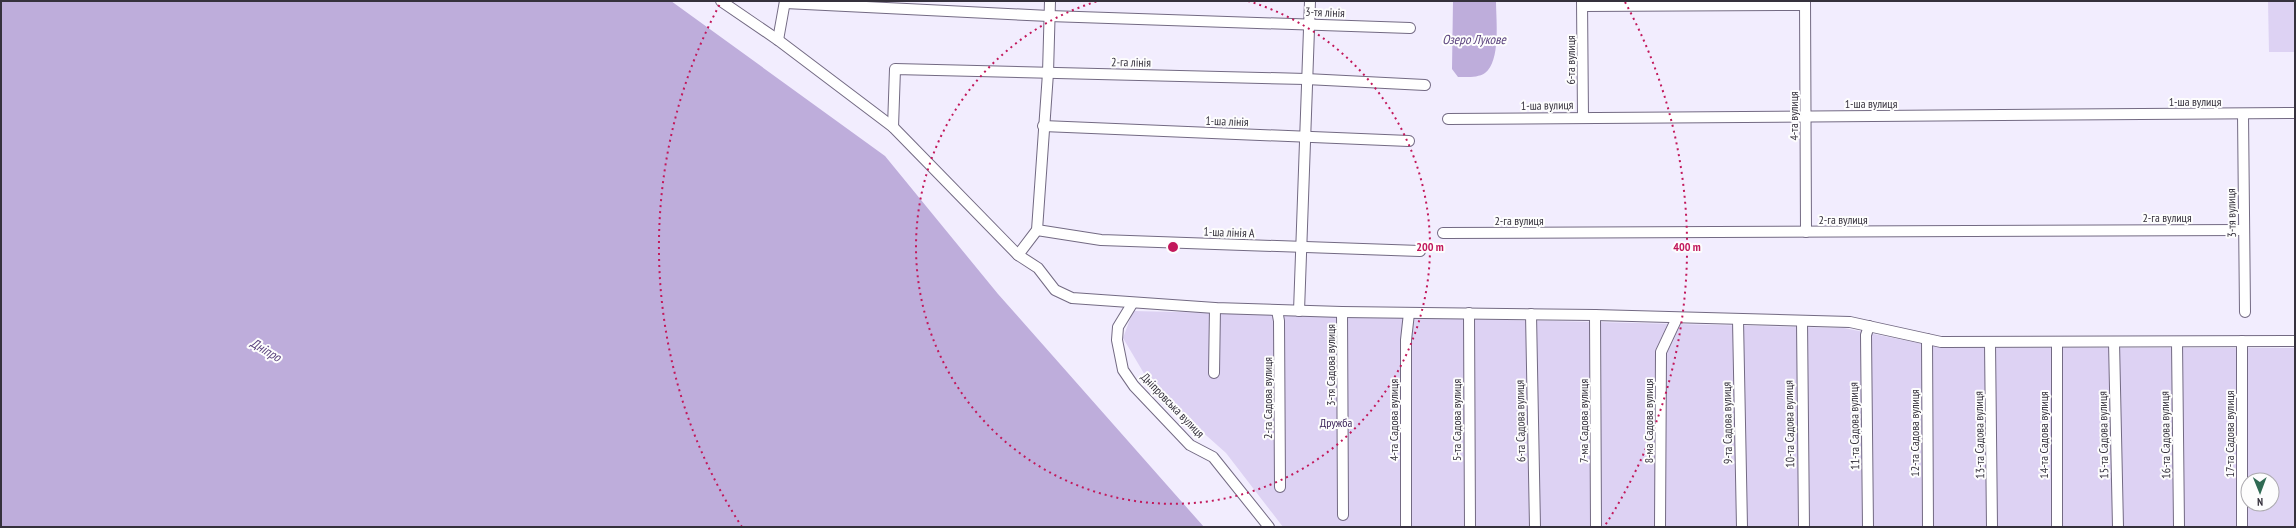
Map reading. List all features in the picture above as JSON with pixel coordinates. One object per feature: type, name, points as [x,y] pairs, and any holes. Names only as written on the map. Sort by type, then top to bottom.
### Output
[{"type":"street","points":[[721,1],[778,40],[893,127],[1018,255],[1038,268],[1055,290],[1072,298],[1132,304],[1299,311],[1595,315],[1850,322],[1927,339],[1990,343],[2295,341]]},
{"type":"street","points":[[1018,255],[1037,230],[1043,126],[1048,73],[1050,1]]},
{"type":"street","points":[[1299,311],[1306,79],[1310,1]]},
{"type":"street","points":[[778,40],[785,2]]},
{"type":"street","name":"3-тя лінія","points":[[785,2],[1049,16],[1410,28]]},
{"type":"street","points":[[1582,4],[1805,3]]},
{"type":"street","name":"4-та вулиця","points":[[1805,3],[1806,232]]},
{"type":"street","name":"6-та вулиця","points":[[1582,4],[1583,118]]},
{"type":"street","name":"2-га лінія","points":[[893,127],[895,69],[1306,79],[1425,85]]},
{"type":"street","name":"1-ша вулиця","points":[[1448,119],[2295,113]]},
{"type":"street","name":"3-тя вулиця","points":[[2243,114],[2245,312]]},
{"type":"street","name":"1-ша лінія","points":[[1043,126],[1304,138],[1409,141]]},
{"type":"street","name":"1-ша лінія А","points":[[1037,230],[1101,240],[1420,251]]},
{"type":"street","name":"2-га вулиця","points":[[1443,233],[2244,230]]},
{"type":"street","name":"Дніпровська вулиця","points":[[1132,304],[1118,327],[1117,340],[1123,370],[1134,386],[1190,445],[1213,457],[1269,527]]},
{"type":"street","points":[[1214,373],[1215,308]]},
{"type":"street","name":"2-га Садова вулиця","points":[[1277,310],[1279,321],[1280,487]]},
{"type":"street","name":"3-тя Садова вулиця","points":[[1342,312],[1343,515]]},
{"type":"street","name":"4-та Садова вулиця","points":[[1406,527],[1406,340],[1409,312]]},
{"type":"street","name":"5-та Садова вулиця","points":[[1468,313],[1470,527]]},
{"type":"street","name":"6-та Садова вулиця","points":[[1531,314],[1535,527]]},
{"type":"street","name":"7-ма Садова вулиця","points":[[1595,315],[1596,527]]},
{"type":"street","name":"8-ма Садова вулиця","points":[[1660,527],[1661,352],[1677,318]]},
{"type":"street","name":"9-та Садова вулиця","points":[[1738,320],[1742,527]]},
{"type":"street","name":"10-та Садова вулиця","points":[[1802,321],[1804,527]]},
{"type":"street","name":"11-та Садова вулиця","points":[[1868,527],[1866,335],[1869,326]]},
{"type":"street","name":"12-та Садова вулиця","points":[[1927,339],[1928,527]]},
{"type":"street","name":"17-та Садова вулиця","points":[[2242,341],[2242,527]]},
{"type":"street","name":"14-та Садова вулиця","points":[[2057,342],[2057,527]]},
{"type":"street","name":"15-та Садова вулиця","points":[[2114,342],[2118,527]]},
{"type":"street","name":"16-та Садова вулиця","points":[[2177,342],[2179,527]]},
{"type":"street","name":"13-та Садова вулиця","points":[[1990,343],[1992,527]]},
{"type":"green space","points":[[2268,1],[2295,1],[2295,52],[2269,52]]},
{"type":"green space","name":"Дружба","points":[[1133,311],[1844,328],[1943,348],[2295,348],[2295,527],[1283,527],[1226,453],[1152,387],[1123,338]]},
{"type":"water","name":"Дніпро","points":[[1,1],[671,1],[885,156],[998,294],[1204,527],[1,527]]},
{"type":"water","name":"Озеро Лукове","points":[[1453,1],[1496,1],[1496,50],[1490,67],[1482,75],[1458,77],[1452,69]]}]
